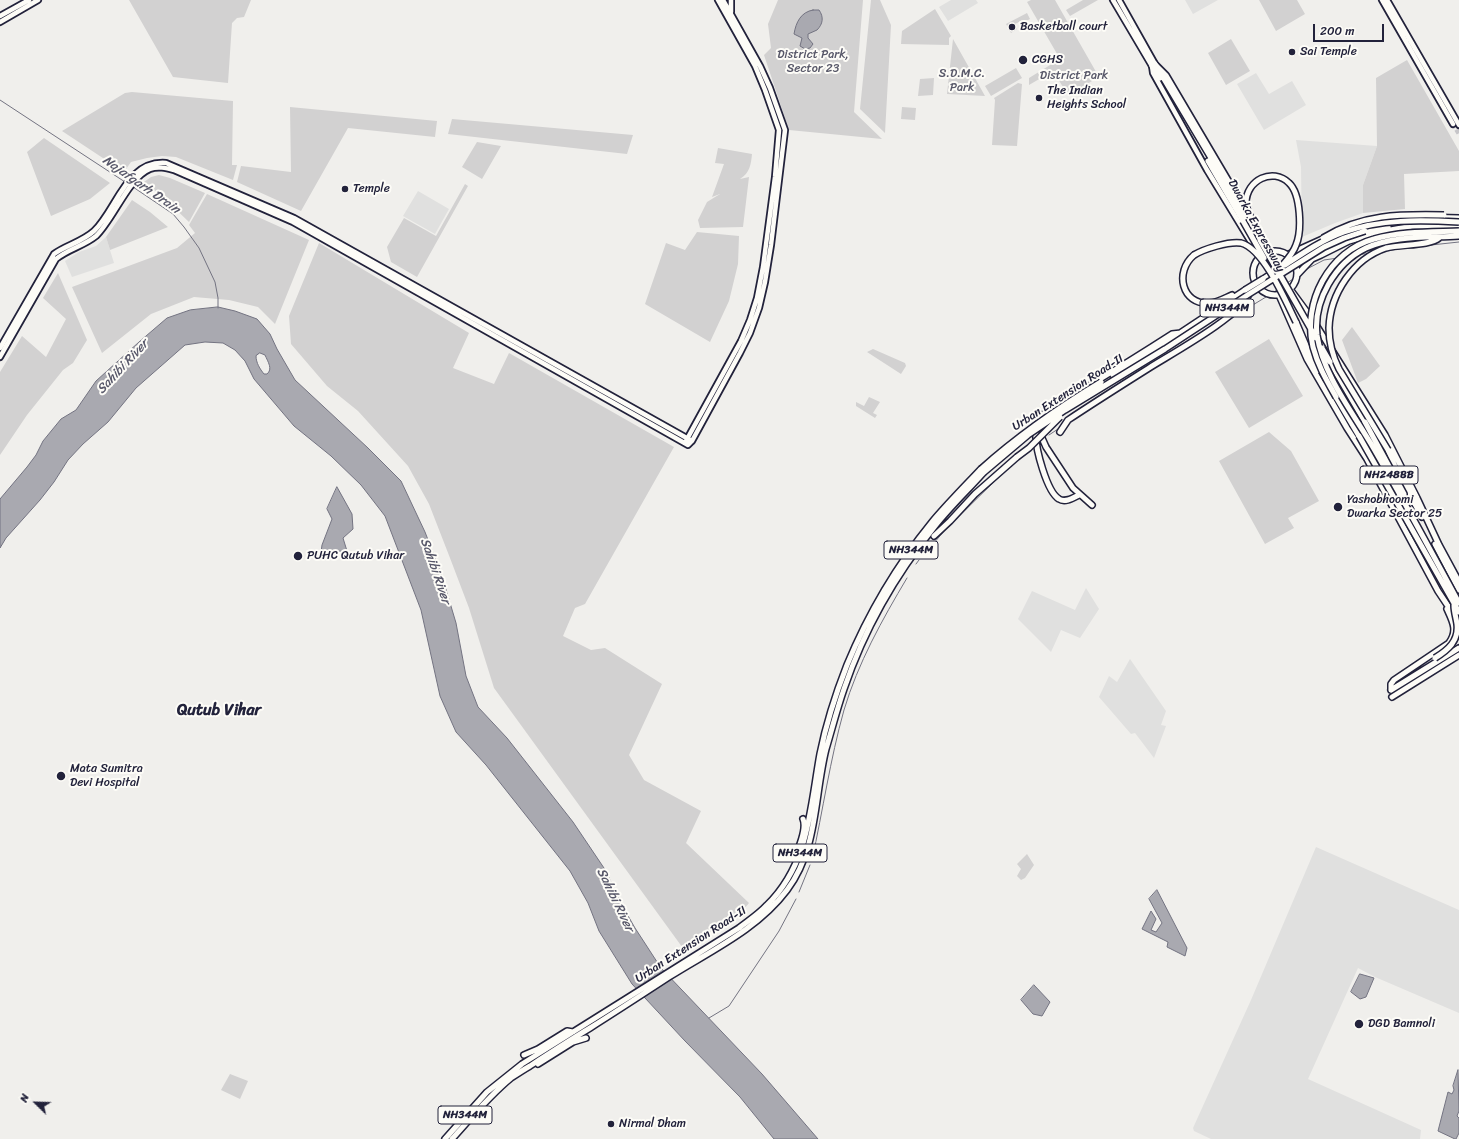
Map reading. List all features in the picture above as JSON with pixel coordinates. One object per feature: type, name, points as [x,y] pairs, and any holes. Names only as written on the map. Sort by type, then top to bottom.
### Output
[{"type":"highway","name":"Dwarka Expressway","points":[[1154,65],[1270,271],[1296,322],[1325,387],[1336,397]]},
{"type":"highway","name":"Dwarka Expressway","points":[[1172,96],[1260,240],[1372,434],[1404,494],[1404,502]]},
{"type":"highway","points":[[1260,240],[1258,230],[1246,205],[1247,196],[1251,186],[1259,179],[1265,176],[1278,177],[1290,183],[1295,191],[1298,200],[1299,222],[1297,243],[1291,255],[1280,268]]},
{"type":"highway","points":[[1308,250],[1346,225],[1374,217],[1401,215],[1444,215],[1459,217]]},
{"type":"highway","points":[[1287,255],[1333,234],[1371,221],[1390,218],[1459,217]]},
{"type":"highway","name":"Urban Extension Road-II","points":[[682,966],[736,937],[755,923],[776,904],[788,888],[796,875],[808,848],[825,754],[844,689],[864,640],[887,595],[902,571],[935,526],[953,505],[998,460],[1028,435],[1065,410],[1165,349],[1308,250],[1343,232],[1375,223],[1418,221],[1459,227]]},
{"type":"highway","name":"Urban Extension Road-II","points":[[452,1139],[490,1096],[512,1077],[739,928],[760,912],[779,892],[794,868],[808,829],[820,752],[838,691],[857,643],[883,593],[914,547],[950,502],[981,469],[1006,446],[1030,428],[1090,389],[1247,292],[1324,247],[1365,231],[1396,226],[1413,226]]},
{"type":"highway","points":[[1296,274],[1312,259],[1349,241],[1379,232],[1413,226],[1459,227]]},
{"type":"highway","name":"Dwarka Expressway","points":[[1456,603],[1323,374],[1313,347],[1310,324],[1317,292],[1334,264],[1352,248],[1374,239],[1405,233],[1459,227]]},
{"type":"highway","name":"Dwarka Expressway","points":[[1459,236],[1384,242],[1365,249],[1351,258],[1337,272],[1323,294],[1318,314],[1317,335],[1325,364],[1404,502],[1456,603],[1459,612]]},
{"type":"highway","points":[[1440,237],[1434,242],[1396,246],[1377,252],[1370,256],[1349,275],[1342,285],[1332,306],[1329,328],[1330,339],[1339,370],[1388,450],[1442,560],[1459,590]]},
{"type":"highway","points":[[1060,432],[1067,422],[1108,393],[1205,333],[1246,301],[1247,292],[1240,290],[1210,304],[1199,302],[1191,297],[1185,290],[1182,280],[1183,269],[1189,259],[1198,252],[1226,244],[1242,244],[1251,249],[1270,271]]},
{"type":"highway","points":[[1269,252],[1279,252],[1287,255],[1294,264],[1296,280],[1290,289],[1285,293],[1278,295],[1267,294],[1256,285],[1253,268],[1260,257],[1269,252]]},
{"type":"highway","points":[[1290,289],[1328,342],[1385,435],[1439,545],[1459,582]]},
{"type":"highway","points":[[1278,295],[1307,359],[1347,428],[1367,459],[1438,591],[1454,626],[1453,637],[1446,647],[1394,680],[1391,684],[1391,690],[1459,648]]},
{"type":"highway","points":[[1078,495],[1074,498],[1064,500],[1059,499],[1051,489],[1039,457],[1036,443],[1039,420],[1044,414],[1172,334],[1181,333]]},
{"type":"highway","points":[[934,536],[975,494],[1029,448],[1062,415],[1065,410]]},
{"type":"highway","points":[[1044,414],[1041,429],[1042,438],[1046,447],[1073,488],[1092,505]]},
{"type":"highway","points":[[1438,591],[1459,624]]},
{"type":"highway","points":[[1436,658],[1449,648],[1456,640],[1458,629],[1454,614],[1456,603]]},
{"type":"highway","points":[[1392,697],[1459,655]]},
{"type":"highway","points":[[794,868],[794,862],[803,831],[803,819]]},
{"type":"highway","name":"Urban Extension Road-II","points":[[445,1139],[483,1096],[508,1074],[573,1032],[636,995]]},
{"type":"highway","points":[[524,1055],[538,1049],[567,1032],[573,1032]]},
{"type":"highway","points":[[532,1064],[538,1064],[573,1042],[586,1038]]},
{"type":"main road","points":[[0,16],[28,0]]},
{"type":"main road","points":[[0,22],[38,0]]},
{"type":"main road","points":[[0,348],[54,254],[60,249],[84,239],[93,232],[132,181],[151,169],[165,168],[174,170],[293,222],[688,442],[741,341],[757,298],[763,267],[775,177],[779,130],[755,61],[718,0]]},
{"type":"main road","points":[[723,0],[751,54]]},
{"type":"main road","points":[[731,0],[731,14]]},
{"type":"main road","points":[[1113,0],[1154,65],[1166,75],[1269,252]]},
{"type":"main road","points":[[1119,0],[1154,65],[1153,73],[1207,170],[1260,257]]},
{"type":"main road","points":[[1382,0],[1453,124]]},
{"type":"main road","points":[[1387,0],[1459,125]]},
{"type":"main road","points":[[0,357],[56,259],[63,253],[86,243],[95,236],[103,228],[125,191]]},
{"type":"main road","points":[[32,282],[36,285]]},
{"type":"shaded area","points":[[951,0],[976,0],[978,3],[948,21],[939,7]]},
{"type":"shaded area","points":[[1185,0],[1218,0],[1193,14]]},
{"type":"shaded area","points":[[1256,73],[1269,94],[1292,81],[1306,105],[1264,130],[1237,84]]},
{"type":"shaded area","points":[[1296,140],[1377,146],[1363,185],[1363,213],[1302,237],[1301,167]]},
{"type":"shaded area","points":[[418,191],[449,209],[435,234],[403,216]]},
{"type":"shaded area","points":[[106,237],[114,263],[72,277],[65,261],[79,252],[96,246]]},
{"type":"shaded area","points":[[1086,588],[1099,609],[1080,638],[1061,630],[1051,652],[1018,619],[1032,591],[1075,610]]},
{"type":"shaded area","points":[[1130,659],[1166,711],[1161,725],[1166,726],[1154,758],[1135,733],[1131,734],[1099,697],[1109,676],[1117,682]]},
{"type":"shaded area","points":[[1316,847],[1459,910],[1459,1013],[1375,977],[1358,968],[1308,1079],[1421,1130],[1420,1139],[1211,1139],[1194,1131],[1193,1128],[1251,1000]]},
{"type":"green space","points":[[129,0],[251,0],[244,17],[237,18],[232,23],[228,83],[173,77]]},
{"type":"green space","name":"District Park, Sector 23","points":[[778,0],[863,0],[854,112],[882,139],[789,130],[764,55],[771,48],[768,24]]},
{"type":"green space","points":[[871,0],[880,0],[891,25],[885,133],[860,109]]},
{"type":"green space","name":"District Park","points":[[1031,0],[1055,0],[1099,77],[1068,95],[1053,71],[1029,85],[1029,78],[1060,59],[1027,2]]},
{"type":"green space","points":[[1083,0],[1098,0],[1070,16],[1066,10]]},
{"type":"green space","points":[[1259,0],[1297,0],[1305,14],[1276,31]]},
{"type":"green space","points":[[935,9],[951,36],[949,38],[949,45],[901,44],[902,31]]},
{"type":"green space","points":[[1027,13],[1030,19],[1024,22],[1023,20],[1015,24],[1017,29],[1011,33],[1006,24]]},
{"type":"green space","name":"S.D.M.C. Park","points":[[953,39],[985,96],[947,94]]},
{"type":"green space","points":[[1231,39],[1250,71],[1226,85],[1208,53]]},
{"type":"green space","points":[[1407,60],[1459,151],[1459,171],[1404,174],[1405,209],[1363,213],[1363,185],[1377,146],[1376,78]]},
{"type":"green space","points":[[1016,68],[1022,78],[991,96],[985,86]]},
{"type":"green space","points":[[934,78],[933,95],[918,96],[920,79]]},
{"type":"green space","points":[[1018,83],[1022,84],[1017,146],[992,145],[994,98]]},
{"type":"green space","points":[[132,92],[233,101],[232,165],[237,165],[233,180],[176,157],[162,156],[131,162],[124,172],[62,131],[125,93]]},
{"type":"green space","points":[[290,107],[437,121],[435,137],[348,128],[301,211],[237,182],[241,166],[291,172]]},
{"type":"green space","points":[[902,107],[916,108],[915,120],[901,119]]},
{"type":"green space","points":[[452,119],[633,135],[627,154],[448,134]]},
{"type":"green space","points":[[44,138],[110,183],[90,199],[51,216],[27,152]]},
{"type":"green space","points":[[477,142],[501,146],[482,179],[462,167]]},
{"type":"green space","points":[[718,148],[752,154],[748,171],[740,179],[749,177],[743,227],[700,228],[698,220],[707,202],[720,194],[712,197],[724,164],[715,163]]},
{"type":"green space","points":[[159,175],[170,178],[205,193],[189,222],[144,182],[151,177]]},
{"type":"green space","points":[[465,184],[468,186],[417,277],[391,262],[387,247],[404,218],[436,236]]},
{"type":"green space","points":[[207,194],[309,240],[275,324],[258,307],[229,300],[194,297],[151,314],[102,353],[72,287],[177,248],[195,233],[189,225]]},
{"type":"green space","points":[[132,200],[150,212],[168,227],[110,250],[106,237]]},
{"type":"green space","points":[[697,232],[739,236],[738,264],[729,301],[710,342],[645,304],[666,243],[685,250]]},
{"type":"green space","points":[[319,243],[469,333],[453,368],[494,384],[509,353],[674,447],[585,604],[575,608],[563,636],[591,650],[605,648],[662,684],[629,755],[644,780],[701,811],[686,843],[749,903],[744,909],[685,951],[494,688],[469,608],[450,558],[429,504],[408,466],[358,411],[327,386],[291,344],[289,316]]},
{"type":"green space","points":[[58,273],[87,340],[73,363],[63,370],[27,415],[0,455],[0,372],[22,336],[46,357],[66,319],[43,298]]},
{"type":"green space","points":[[1352,327],[1380,366],[1366,379],[1358,383],[1342,340]]},
{"type":"green space","points":[[1269,339],[1303,396],[1249,428],[1215,372]]},
{"type":"green space","points":[[873,349],[905,363],[906,366],[901,374],[867,352]]},
{"type":"green space","points":[[869,397],[880,402],[873,413],[877,415],[875,418],[856,406],[856,402],[864,406]]},
{"type":"green space","points":[[1269,432],[1291,451],[1319,501],[1288,518],[1294,528],[1265,544],[1219,461]]},
{"type":"green space","points":[[1027,854],[1034,865],[1025,878],[1021,880],[1017,876],[1021,869],[1017,864]]},
{"type":"green space","points":[[230,1074],[248,1081],[240,1099],[221,1090]]},
{"type":"water","points":[[813,10],[819,10],[822,15],[821,25],[817,30],[808,34],[808,38],[813,44],[810,48],[805,49],[800,46],[802,38],[794,34],[802,15]]},
{"type":"water","name":"Sahibi River","points":[[218,307],[257,319],[270,334],[295,380],[401,481],[425,532],[442,576],[456,623],[466,676],[478,707],[507,738],[573,822],[606,871],[619,900],[661,968],[762,1074],[818,1139],[774,1139],[740,1097],[632,984],[599,931],[588,903],[570,871],[486,765],[456,732],[440,696],[421,610],[385,516],[361,485],[331,456],[294,426],[254,379],[245,361],[235,350],[223,343],[205,342],[185,345],[136,388],[108,422],[83,444],[68,460],[54,482],[6,538],[0,548],[0,499],[36,455],[43,441],[61,419],[76,410],[96,381],[139,342],[167,318],[190,310]],"holes":[[[260,353],[265,355],[270,368],[267,374],[264,374],[261,370],[256,359],[256,356]]]},
{"type":"water","points":[[337,487],[352,514],[353,529],[343,538],[347,551],[321,552],[322,545],[332,519],[327,509]]},
{"type":"water","points":[[1157,890],[1187,948],[1185,956],[1167,947],[1168,942],[1142,929],[1151,911],[1156,919],[1151,930],[1156,932],[1162,923],[1149,899]]},
{"type":"water","points":[[1360,974],[1374,978],[1366,997],[1360,999],[1351,992]]},
{"type":"water","points":[[1034,985],[1050,1002],[1042,1016],[1033,1014],[1021,1000]]},
{"type":"water","points":[[1458,1070],[1459,1111],[1457,1116],[1459,1118],[1459,1133],[1455,1139],[1438,1131],[1448,1092],[1452,1094],[1454,1090],[1453,1086]]},
{"type":"waterway","name":"Najafgarh Drain","points":[[0,100],[125,182]]},
{"type":"waterway","name":"Najafgarh Drain","points":[[133,187],[173,214],[199,248],[215,282],[218,308]]},
{"type":"waterway","points":[[1422,246],[1459,242]]},
{"type":"waterway","points":[[1382,252],[1409,247]]},
{"type":"waterway","points":[[1360,254],[1369,254]]},
{"type":"waterway","points":[[1305,270],[1324,260],[1338,258]]},
{"type":"waterway","points":[[1287,283],[1293,279]]},
{"type":"waterway","points":[[1274,292],[1278,289]]},
{"type":"waterway","points":[[1238,314],[1266,297]]},
{"type":"waterway","points":[[1222,324],[1234,317]]},
{"type":"waterway","points":[[1049,435],[1061,427]]},
{"type":"waterway","points":[[922,557],[945,530],[1004,472]]},
{"type":"waterway","points":[[916,564],[919,560]]},
{"type":"waterway","points":[[812,860],[844,710],[856,675],[871,642],[907,578]]},
{"type":"waterway","points":[[799,892],[810,865]]},
{"type":"waterway","points":[[709,1018],[729,1006],[779,931],[796,899]]},
{"type":"tunnel","points":[[1453,124],[1459,134]]},
{"type":"place","name":"Basketball court","points":[[1012,27]]},
{"type":"place","name":"Sai Temple","points":[[1292,52]]},
{"type":"place","name":"CGHS","points":[[1023,60]]},
{"type":"place","name":"The Indian Heights School","points":[[1039,98]]},
{"type":"place","name":"Temple","points":[[345,189]]},
{"type":"place","name":"Yashobhoomi Dwarka Sector 25","points":[[1338,507]]},
{"type":"place","name":"PUHC Qutub Vihar","points":[[298,556]]},
{"type":"place","name":"Mata Sumitra Devi Hospital","points":[[61,776]]},
{"type":"place","name":"DGD Bamnoli","points":[[1359,1024]]},
{"type":"place","name":"Nirmal Dham","points":[[611,1124]]},
{"type":"district","name":"Qutub Vihar","points":[[219,711]]}]
